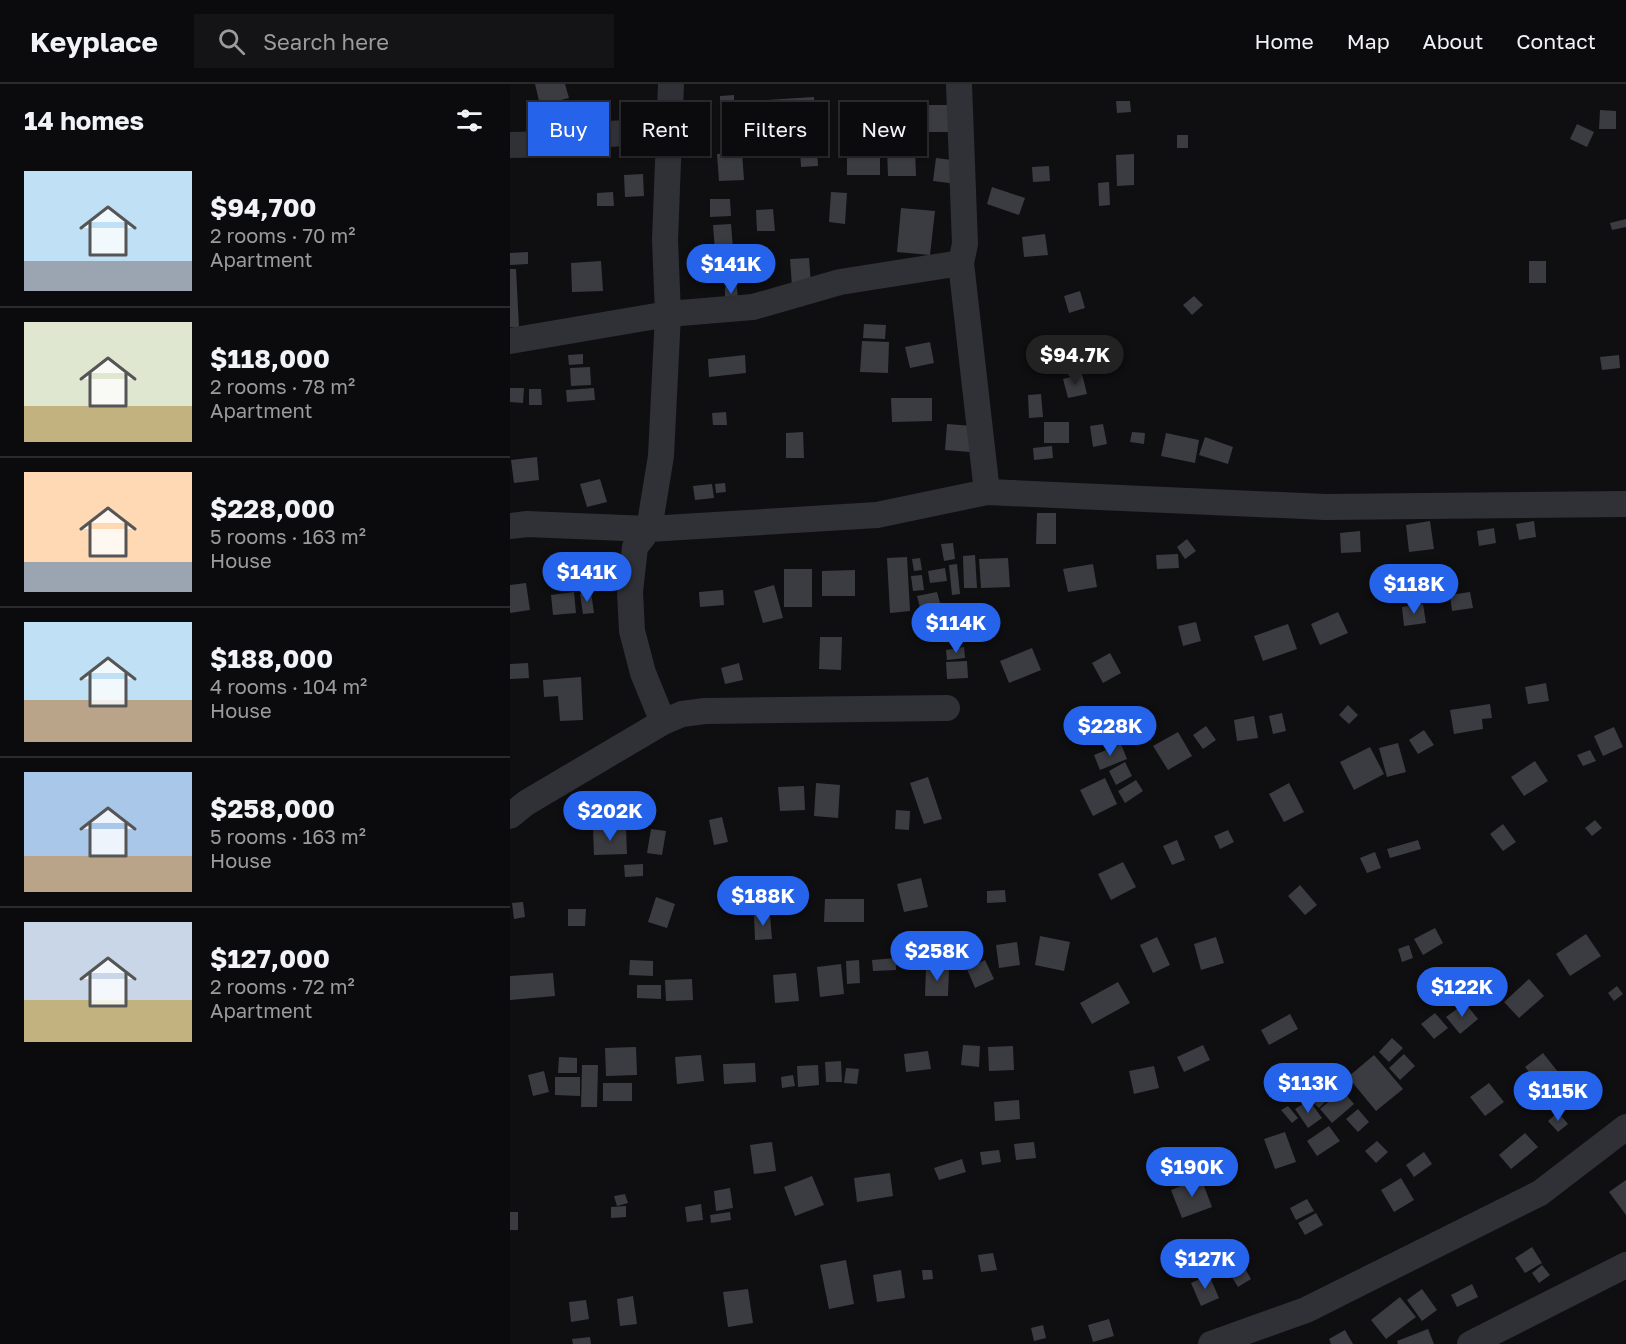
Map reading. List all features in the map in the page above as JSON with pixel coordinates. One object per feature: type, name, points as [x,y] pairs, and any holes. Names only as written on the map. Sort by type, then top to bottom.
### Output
[{"type":"street","points":[[671,84],[671,102]]},
{"type":"street","points":[[959,84],[965,244],[961,263],[987,492]]},
{"type":"street","points":[[510,145],[554,144],[591,135],[621,133]]},
{"type":"street","points":[[663,722],[642,673],[632,632],[630,592],[635,547],[649,529],[661,456],[668,314],[665,240],[669,156]]},
{"type":"street","points":[[510,340],[668,314],[753,307],[840,282],[961,263]]},
{"type":"street","points":[[510,526],[527,524],[649,529],[877,515],[987,492],[1325,507],[1625,504]]},
{"type":"street","points":[[510,816],[526,803],[663,722],[682,714],[705,711],[946,708]]},
{"type":"street","points":[[1211,1344],[1306,1310],[1540,1193],[1626,1127]]},
{"type":"street","points":[[1470,1344],[1626,1265]]},
{"type":"building","points":[[535,84],[565,84],[569,98],[539,102]]},
{"type":"building","points":[[734,95],[734,102],[722,102],[722,112],[720,112],[720,96]]},
{"type":"building","points":[[814,97],[814,102],[750,102]]},
{"type":"building","points":[[1116,101],[1130,101],[1131,112],[1117,113]]},
{"type":"building","points":[[927,105],[950,105],[950,132],[927,132]]},
{"type":"building","points":[[1600,110],[1616,111],[1616,129],[1599,129]]},
{"type":"building","points":[[1577,124],[1594,132],[1587,147],[1570,139]]},
{"type":"building","points":[[1177,135],[1188,135],[1188,148],[1177,148]]},
{"type":"building","points":[[717,154],[742,156],[744,180],[719,181]]},
{"type":"building","points":[[1134,154],[1134,185],[1117,186],[1116,155]]},
{"type":"building","points":[[800,156],[817,156],[818,166],[801,167]]},
{"type":"building","points":[[847,156],[880,156],[880,175],[847,175]]},
{"type":"building","points":[[887,156],[915,156],[916,176],[888,176]]},
{"type":"building","points":[[936,158],[960,161],[957,184],[933,181]]},
{"type":"building","points":[[1049,166],[1050,181],[1033,182],[1032,167]]},
{"type":"building","points":[[643,174],[644,196],[625,197],[624,175]]},
{"type":"building","points":[[1109,182],[1110,205],[1099,206],[1098,183]]},
{"type":"building","points":[[992,187],[1025,198],[1019,215],[987,204]]},
{"type":"building","points":[[613,192],[614,206],[597,206],[597,193]]},
{"type":"building","points":[[831,192],[847,193],[845,224],[829,222]]},
{"type":"building","points":[[710,199],[730,199],[731,216],[710,217]]},
{"type":"building","points":[[901,208],[935,211],[930,255],[897,252]]},
{"type":"building","points":[[773,209],[775,231],[757,231],[756,210]]},
{"type":"building","points":[[1626,219],[1626,227],[1612,230],[1610,223]]},
{"type":"building","points":[[731,224],[733,249],[715,251],[713,225]]},
{"type":"building","points":[[1045,234],[1048,255],[1024,257],[1022,237]]},
{"type":"building","points":[[528,252],[528,264],[510,265],[510,253]]},
{"type":"building","points":[[809,258],[811,284],[792,286],[790,259]]},
{"type":"building","points":[[601,261],[603,291],[572,292],[571,263]]},
{"type":"building","points":[[1529,261],[1546,261],[1546,283],[1529,283]]},
{"type":"building","points":[[510,269],[516,269],[519,327],[510,327]]},
{"type":"building","points":[[737,286],[738,303],[725,304],[725,287]]},
{"type":"building","points":[[1080,291],[1085,308],[1069,313],[1064,296]]},
{"type":"building","points":[[1194,296],[1203,305],[1192,315],[1183,305]]},
{"type":"building","points":[[864,324],[886,325],[885,339],[863,338]]},
{"type":"building","points":[[862,341],[889,342],[888,373],[860,372]]},
{"type":"building","points":[[930,342],[934,363],[910,368],[905,347]]},
{"type":"building","points":[[583,354],[583,364],[569,365],[568,355]]},
{"type":"building","points":[[745,355],[746,373],[709,377],[708,359]]},
{"type":"building","points":[[1619,355],[1620,368],[1602,370],[1600,357]]},
{"type":"building","points":[[590,367],[591,385],[571,386],[570,368]]},
{"type":"building","points":[[1082,374],[1087,394],[1068,398],[1063,379]]},
{"type":"building","points":[[510,388],[524,388],[523,403],[510,402]]},
{"type":"building","points":[[594,388],[595,400],[567,402],[566,390]]},
{"type":"building","points":[[529,389],[541,389],[542,405],[529,405]]},
{"type":"building","points":[[1041,394],[1043,417],[1029,418],[1028,395]]},
{"type":"building","points":[[891,398],[932,398],[932,421],[892,422]]},
{"type":"building","points":[[726,412],[727,425],[713,425],[712,413]]},
{"type":"building","points":[[1044,422],[1069,422],[1069,443],[1044,443]]},
{"type":"building","points":[[947,424],[973,426],[970,452],[945,450]]},
{"type":"building","points":[[1103,424],[1107,444],[1093,447],[1090,426]]},
{"type":"building","points":[[803,432],[804,458],[786,458],[786,433]]},
{"type":"building","points":[[1132,432],[1145,433],[1144,444],[1130,442]]},
{"type":"building","points":[[1166,433],[1199,440],[1195,463],[1161,456]]},
{"type":"building","points":[[1205,437],[1233,447],[1228,464],[1199,455]]},
{"type":"building","points":[[1052,446],[1053,458],[1034,460],[1033,448]]},
{"type":"building","points":[[537,457],[539,480],[514,483],[511,460]]},
{"type":"building","points":[[600,479],[607,502],[587,507],[580,484]]},
{"type":"building","points":[[725,483],[726,492],[716,493],[715,484]]},
{"type":"building","points":[[712,484],[714,498],[695,500],[693,486]]},
{"type":"building","points":[[1037,513],[1056,513],[1056,544],[1036,544]]},
{"type":"building","points":[[1430,521],[1434,549],[1409,552],[1406,525]]},
{"type":"building","points":[[1534,521],[1536,537],[1519,540],[1516,524]]},
{"type":"building","points":[[1494,528],[1496,543],[1479,546],[1477,531]]},
{"type":"building","points":[[1360,531],[1361,552],[1341,553],[1340,533]]},
{"type":"building","points":[[1187,539],[1196,551],[1185,559],[1177,547]]},
{"type":"building","points":[[953,543],[955,559],[944,561],[941,544]]},
{"type":"building","points":[[1178,554],[1179,568],[1157,569],[1156,555]]},
{"type":"building","points":[[975,555],[977,588],[964,588],[963,556]]},
{"type":"building","points":[[907,557],[910,611],[890,613],[887,558]]},
{"type":"building","points":[[920,558],[922,570],[914,571],[912,559]]},
{"type":"building","points":[[1008,558],[1010,587],[981,588],[979,559]]},
{"type":"building","points":[[957,564],[960,594],[952,595],[949,565]]},
{"type":"building","points":[[1093,564],[1097,587],[1068,592],[1063,569]]},
{"type":"building","points":[[945,568],[947,581],[930,583],[928,571]]},
{"type":"building","points":[[784,569],[812,569],[812,607],[784,607]]},
{"type":"building","points":[[855,570],[855,596],[822,596],[822,571]]},
{"type":"building","points":[[922,575],[924,590],[913,591],[911,576]]},
{"type":"building","points":[[526,583],[530,610],[510,613],[510,585]]},
{"type":"building","points":[[774,585],[783,618],[763,623],[754,591]]},
{"type":"building","points":[[723,590],[724,605],[700,607],[699,592]]},
{"type":"building","points":[[574,592],[576,613],[553,615],[551,595]]},
{"type":"building","points":[[591,592],[594,613],[583,614],[580,594]]},
{"type":"building","points":[[937,592],[941,606],[921,611],[917,596]]},
{"type":"building","points":[[1470,592],[1473,608],[1452,611],[1450,595]]},
{"type":"building","points":[[1423,604],[1426,623],[1404,626],[1402,607]]},
{"type":"building","points":[[1338,612],[1348,633],[1320,645],[1311,624]]},
{"type":"building","points":[[1196,622],[1201,641],[1183,646],[1178,626]]},
{"type":"building","points":[[1288,624],[1297,649],[1263,661],[1254,636]]},
{"type":"building","points":[[820,637],[842,637],[841,670],[819,669]]},
{"type":"building","points":[[964,647],[965,658],[947,660],[946,650]]},
{"type":"building","points":[[1032,648],[1041,670],[1009,683],[1000,661]]},
{"type":"building","points":[[1110,653],[1121,673],[1103,683],[1092,663]]},
{"type":"building","points":[[967,661],[968,678],[947,679],[946,662]]},
{"type":"building","points":[[528,663],[529,678],[510,679],[510,664]]},
{"type":"building","points":[[739,663],[743,680],[725,684],[721,668]]},
{"type":"building","points":[[581,677],[583,720],[560,721],[558,696],[544,697],[543,680]]},
{"type":"building","points":[[1546,683],[1549,701],[1528,704],[1525,687]]},
{"type":"building","points":[[1490,704],[1492,718],[1482,719],[1483,729],[1454,734],[1450,710]]},
{"type":"building","points":[[1348,705],[1358,715],[1349,724],[1339,715]]},
{"type":"building","points":[[1282,713],[1286,731],[1273,734],[1269,716]]},
{"type":"building","points":[[1254,716],[1258,738],[1237,741],[1234,720]]},
{"type":"building","points":[[1206,726],[1216,740],[1203,749],[1193,735]]},
{"type":"building","points":[[1614,727],[1623,747],[1603,756],[1594,736]]},
{"type":"building","points":[[1424,730],[1434,745],[1418,754],[1409,740]]},
{"type":"building","points":[[1178,732],[1192,756],[1168,770],[1153,746]]},
{"type":"building","points":[[1398,743],[1406,772],[1387,777],[1379,748]]},
{"type":"building","points":[[1121,744],[1127,759],[1100,770],[1094,755]]},
{"type":"building","points":[[1370,747],[1384,774],[1354,790],[1340,762]]},
{"type":"building","points":[[1590,750],[1596,761],[1583,766],[1577,755]]},
{"type":"building","points":[[1535,761],[1548,781],[1524,796],[1511,777]]},
{"type":"building","points":[[1125,762],[1132,776],[1116,785],[1109,771]]},
{"type":"building","points":[[928,777],[942,819],[924,824],[910,783]]},
{"type":"building","points":[[1105,778],[1117,804],[1093,816],[1080,790]]},
{"type":"building","points":[[1136,780],[1143,791],[1125,803],[1118,791]]},
{"type":"building","points":[[816,783],[840,785],[838,818],[814,816]]},
{"type":"building","points":[[1289,783],[1304,812],[1284,822],[1269,794]]},
{"type":"building","points":[[804,786],[805,810],[780,811],[778,787]]},
{"type":"building","points":[[896,810],[910,811],[909,830],[895,829]]},
{"type":"building","points":[[722,817],[728,842],[714,845],[709,820]]},
{"type":"building","points":[[1595,820],[1602,828],[1592,836],[1585,828]]},
{"type":"building","points":[[1503,824],[1516,842],[1503,851],[1490,834]]},
{"type":"building","points":[[626,828],[627,854],[594,855],[593,829]]},
{"type":"building","points":[[651,829],[666,831],[662,855],[647,853]]},
{"type":"building","points":[[1228,830],[1234,842],[1220,849],[1214,836]]},
{"type":"building","points":[[1177,840],[1185,860],[1172,865],[1163,846]]},
{"type":"building","points":[[1418,840],[1421,849],[1390,858],[1387,849]]},
{"type":"building","points":[[1375,852],[1381,868],[1367,873],[1360,858]]},
{"type":"building","points":[[1123,862],[1136,887],[1111,900],[1098,874]]},
{"type":"building","points":[[643,864],[643,876],[625,877],[624,865]]},
{"type":"building","points":[[921,878],[928,907],[904,912],[897,884]]},
{"type":"building","points":[[1300,885],[1317,905],[1305,915],[1288,896]]},
{"type":"building","points":[[1005,890],[1006,902],[987,903],[987,891]]},
{"type":"building","points":[[656,897],[675,904],[667,928],[648,922]]},
{"type":"building","points":[[825,899],[864,899],[864,922],[824,922]]},
{"type":"building","points":[[523,902],[525,917],[514,919],[512,903]]},
{"type":"building","points":[[568,909],[586,909],[585,926],[568,926]]},
{"type":"building","points":[[754,915],[770,915],[772,939],[755,940]]},
{"type":"building","points":[[1435,928],[1443,943],[1423,955],[1414,939]]},
{"type":"building","points":[[1586,934],[1601,956],[1570,976],[1556,954]]},
{"type":"building","points":[[1040,936],[1070,942],[1064,971],[1035,965]]},
{"type":"building","points":[[1157,937],[1170,965],[1153,973],[1140,945]]},
{"type":"building","points":[[1216,937],[1224,963],[1201,970],[1194,944]]},
{"type":"building","points":[[1017,942],[1020,965],[999,968],[996,945]]},
{"type":"building","points":[[1409,945],[1413,958],[1402,962],[1398,949]]},
{"type":"building","points":[[896,958],[896,970],[873,971],[872,960]]},
{"type":"building","points":[[630,960],[653,961],[653,976],[629,975]]},
{"type":"building","points":[[859,960],[860,983],[847,984],[846,961]]},
{"type":"building","points":[[985,960],[994,979],[975,988],[967,969]]},
{"type":"building","points":[[841,964],[844,994],[820,997],[817,967]]},
{"type":"building","points":[[926,968],[949,969],[948,996],[925,996]]},
{"type":"building","points":[[553,973],[555,996],[510,1000],[510,976]]},
{"type":"building","points":[[796,973],[799,1001],[775,1003],[773,975]]},
{"type":"building","points":[[692,979],[693,1000],[666,1001],[665,980]]},
{"type":"building","points":[[1529,979],[1544,996],[1519,1018],[1504,1002]]},
{"type":"building","points":[[1118,982],[1130,1003],[1092,1024],[1080,1003]]},
{"type":"building","points":[[637,985],[661,985],[661,999],[637,998]]},
{"type":"building","points":[[1617,986],[1623,994],[1614,1001],[1608,993]]},
{"type":"building","points":[[1465,1003],[1478,1019],[1460,1034],[1446,1017]]},
{"type":"building","points":[[1435,1013],[1448,1028],[1434,1039],[1421,1024]]},
{"type":"building","points":[[1290,1014],[1298,1029],[1269,1045],[1261,1030]]},
{"type":"building","points":[[1392,1038],[1403,1048],[1389,1062],[1379,1052]]},
{"type":"building","points":[[963,1045],[980,1046],[979,1067],[961,1065]]},
{"type":"building","points":[[1203,1045],[1210,1060],[1184,1072],[1177,1057]]},
{"type":"building","points":[[1013,1046],[1014,1070],[989,1071],[988,1047]]},
{"type":"building","points":[[636,1047],[637,1075],[606,1076],[605,1048]]},
{"type":"building","points":[[928,1051],[931,1069],[906,1072],[904,1054]]},
{"type":"building","points":[[1543,1053],[1558,1072],[1540,1086],[1525,1067]]},
{"type":"building","points":[[1404,1054],[1415,1066],[1400,1080],[1389,1068]]},
{"type":"building","points":[[701,1055],[704,1081],[677,1084],[675,1057]]},
{"type":"building","points":[[1374,1055],[1403,1089],[1376,1111],[1348,1077]]},
{"type":"building","points":[[559,1057],[577,1058],[577,1073],[558,1073]]},
{"type":"building","points":[[841,1061],[842,1082],[826,1082],[825,1062]]},
{"type":"building","points":[[755,1063],[756,1082],[724,1084],[723,1064]]},
{"type":"building","points":[[582,1065],[598,1065],[597,1107],[581,1107]]},
{"type":"building","points":[[818,1065],[819,1085],[798,1087],[797,1066]]},
{"type":"building","points":[[1154,1066],[1159,1088],[1134,1094],[1129,1071]]},
{"type":"building","points":[[846,1068],[859,1069],[857,1084],[844,1083]]},
{"type":"building","points":[[544,1071],[549,1092],[533,1096],[528,1075]]},
{"type":"building","points":[[793,1075],[795,1086],[782,1088],[781,1077]]},
{"type":"building","points":[[555,1077],[580,1077],[580,1096],[555,1095]]},
{"type":"building","points":[[603,1083],[632,1083],[632,1101],[603,1101]]},
{"type":"building","points":[[1489,1083],[1504,1102],[1485,1116],[1470,1097]]},
{"type":"building","points":[[1342,1090],[1354,1104],[1332,1123],[1320,1109]]},
{"type":"building","points":[[1320,1092],[1327,1100],[1319,1108],[1311,1100]]},
{"type":"building","points":[[1019,1100],[1020,1119],[995,1121],[994,1102]]},
{"type":"building","points":[[1309,1100],[1322,1118],[1308,1128],[1295,1109]]},
{"type":"building","points":[[1288,1106],[1298,1118],[1292,1123],[1281,1110]]},
{"type":"building","points":[[1358,1109],[1369,1122],[1358,1132],[1346,1119]]},
{"type":"building","points":[[1558,1112],[1568,1124],[1558,1132],[1548,1121]]},
{"type":"building","points":[[1329,1126],[1340,1141],[1317,1156],[1307,1141]]},
{"type":"building","points":[[1285,1132],[1296,1162],[1275,1169],[1264,1139]]},
{"type":"building","points":[[1525,1133],[1538,1147],[1511,1169],[1499,1155]]},
{"type":"building","points":[[1377,1141],[1388,1152],[1376,1163],[1365,1151]]},
{"type":"building","points":[[772,1142],[776,1171],[754,1174],[750,1145]]},
{"type":"building","points":[[1034,1142],[1036,1158],[1016,1160],[1014,1144]]},
{"type":"building","points":[[999,1150],[1001,1162],[982,1165],[980,1152]]},
{"type":"building","points":[[1424,1152],[1432,1164],[1414,1177],[1406,1165]]},
{"type":"building","points":[[962,1159],[966,1172],[939,1180],[934,1168]]},
{"type":"building","points":[[890,1173],[893,1196],[857,1202],[854,1178]]},
{"type":"building","points":[[812,1176],[824,1205],[795,1216],[784,1187]]},
{"type":"building","points":[[1201,1178],[1212,1207],[1182,1218],[1171,1190]]},
{"type":"building","points":[[1401,1178],[1414,1200],[1394,1212],[1381,1190]]},
{"type":"building","points":[[1626,1180],[1626,1215],[1609,1192]]},
{"type":"building","points":[[730,1188],[733,1208],[716,1211],[714,1191]]},
{"type":"building","points":[[625,1194],[628,1203],[617,1206],[614,1196]]},
{"type":"building","points":[[1307,1199],[1314,1211],[1296,1220],[1290,1208]]},
{"type":"building","points":[[701,1204],[703,1220],[687,1222],[685,1207]]},
{"type":"building","points":[[626,1206],[626,1217],[611,1218],[611,1207]]},
{"type":"building","points":[[510,1212],[518,1212],[518,1230],[510,1230]]},
{"type":"building","points":[[730,1212],[731,1220],[711,1223],[710,1215]]},
{"type":"building","points":[[1316,1213],[1323,1225],[1305,1235],[1298,1223]]},
{"type":"building","points":[[1532,1247],[1542,1263],[1525,1273],[1515,1258]]},
{"type":"building","points":[[993,1253],[997,1270],[981,1272],[978,1255]]},
{"type":"building","points":[[1239,1258],[1251,1279],[1238,1287],[1225,1266]]},
{"type":"building","points":[[846,1260],[854,1304],[829,1309],[820,1265]]},
{"type":"building","points":[[1542,1265],[1550,1275],[1539,1283],[1532,1273]]},
{"type":"building","points":[[901,1270],[905,1298],[877,1302],[873,1275]]},
{"type":"building","points":[[922,1270],[932,1270],[933,1279],[923,1280]]},
{"type":"building","points":[[1209,1275],[1219,1298],[1201,1306],[1191,1283]]},
{"type":"building","points":[[1472,1284],[1478,1297],[1457,1307],[1451,1295]]},
{"type":"building","points":[[748,1289],[753,1323],[728,1327],[723,1292]]},
{"type":"building","points":[[1422,1289],[1437,1310],[1422,1321],[1407,1300]]},
{"type":"building","points":[[633,1296],[637,1324],[620,1326],[617,1299]]},
{"type":"building","points":[[1400,1297],[1416,1317],[1386,1339],[1371,1320]]},
{"type":"building","points":[[586,1300],[589,1319],[571,1322],[569,1302]]},
{"type":"building","points":[[1109,1319],[1114,1336],[1093,1342],[1088,1325]]},
{"type":"building","points":[[1043,1325],[1046,1338],[1034,1341],[1031,1328]]},
{"type":"building","points":[[1428,1329],[1434,1344],[1398,1344],[1397,1341]]},
{"type":"building","points":[[1345,1330],[1353,1344],[1331,1344],[1329,1339]]},
{"type":"building","points":[[590,1337],[591,1344],[573,1344],[572,1339]]}]
